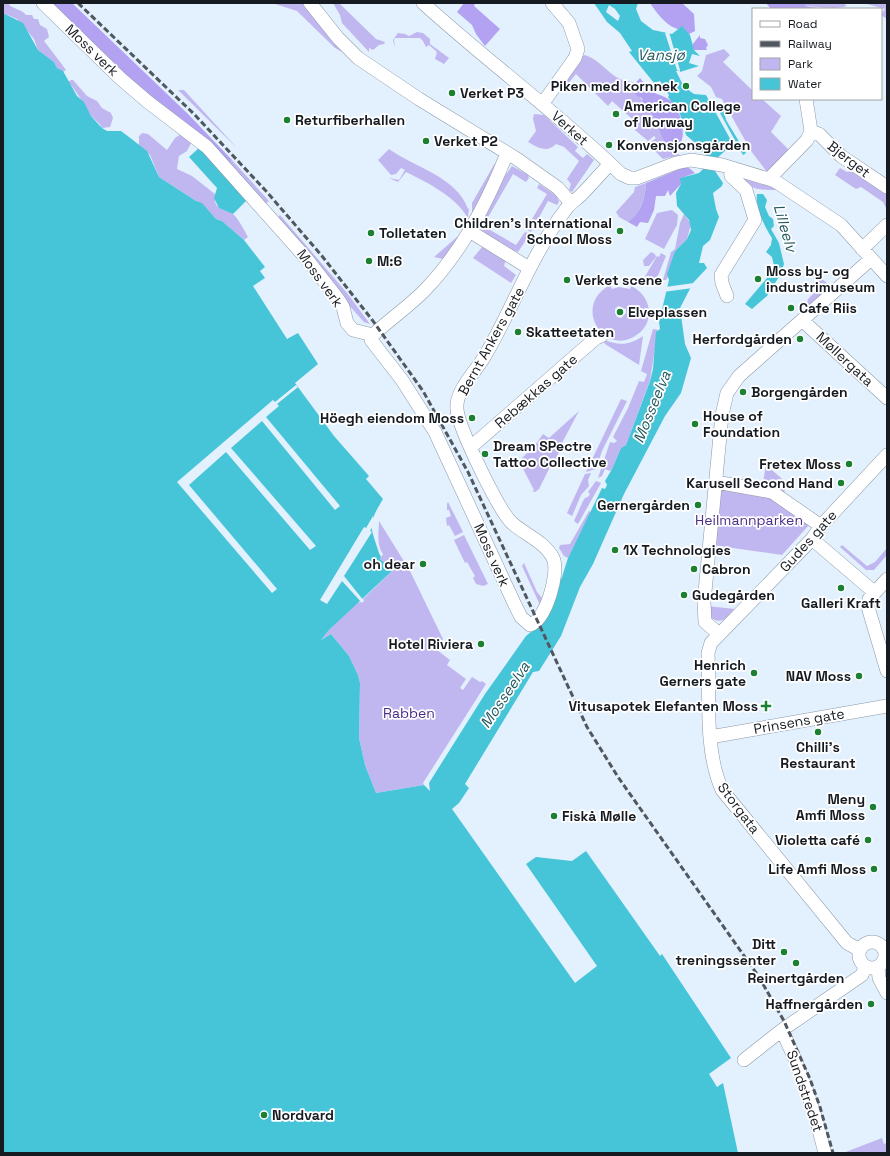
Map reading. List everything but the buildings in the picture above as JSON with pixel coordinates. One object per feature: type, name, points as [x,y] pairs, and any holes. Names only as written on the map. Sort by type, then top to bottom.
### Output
[{"type":"street","name":"Moss verk","points":[[43,3],[120,78],[154,107],[208,147],[306,258],[338,299],[343,307],[347,323],[362,334],[373,336],[371,340],[374,346],[390,363],[435,432],[515,605],[521,617],[530,625],[535,622],[546,604],[555,570]]},
{"type":"street","points":[[310,3],[338,38],[358,58],[419,99],[508,153],[549,181],[571,203]]},
{"type":"street","name":"Verket","points":[[423,3],[459,35],[543,103],[626,177],[637,178],[685,161],[703,161],[769,179],[782,185],[841,225],[887,276]]},
{"type":"street","name":"Verket","points":[[543,103],[575,58],[578,49],[569,23],[552,3]]},
{"type":"street","points":[[806,100],[811,131]]},
{"type":"street","name":"Bjerget","points":[[769,179],[802,147],[811,131],[819,134],[841,156],[887,187]]},
{"type":"street","points":[[373,336],[423,291],[471,232],[508,153]]},
{"type":"street","name":"Bernt Ankers gate","points":[[555,570],[552,557],[549,552],[507,517],[486,481],[472,447],[463,431],[456,410],[461,393],[483,359],[516,298],[529,268],[551,231],[571,203],[581,196],[610,164]]},
{"type":"street","points":[[727,296],[722,283],[722,275],[755,220],[746,190],[731,176],[730,168]]},
{"type":"street","points":[[862,249],[887,225]]},
{"type":"street","points":[[471,232],[529,268]]},
{"type":"street","points":[[715,638],[704,622],[704,602],[722,415],[729,388],[757,360],[803,321],[871,259]]},
{"type":"street","name":"Møllergata","points":[[803,321],[887,398]]},
{"type":"street","name":"Rebækkas gate","points":[[472,447],[596,338],[601,336]]},
{"type":"street","name":"Gudes gate","points":[[715,638],[812,539],[820,526],[887,455]]},
{"type":"street","points":[[716,482],[772,492],[820,526]]},
{"type":"street","points":[[812,539],[874,592]]},
{"type":"street","points":[[887,579],[869,599],[868,607],[887,671]]},
{"type":"street","name":"Storgata","points":[[715,638],[708,654],[710,737],[717,777],[722,790],[847,943],[860,950]]},
{"type":"street","name":"Prinsens gate","points":[[710,737],[887,706]]},
{"type":"street","points":[[881,955],[860,960],[860,950],[868,942],[877,943],[881,955],[879,978],[886,991]]},
{"type":"street","name":"Sundstredet","points":[[744,1060],[782,1030],[862,975],[881,955]]},
{"type":"street","name":"Sundstredet","points":[[782,1030],[798,1063],[815,1111],[825,1153]]},
{"type":"green space","points":[[3,3],[8,3],[26,15],[32,15],[34,19],[38,19],[40,25],[47,29],[49,37],[44,41],[66,70],[63,72],[57,68],[54,62],[38,50],[34,39],[17,19],[3,13]]},
{"type":"green space","points":[[272,3],[304,3],[350,56],[335,48],[297,11]]},
{"type":"green space","points":[[333,3],[339,3],[376,39],[385,42],[384,44],[379,45],[373,50],[369,48],[369,52],[342,23],[340,15]]},
{"type":"green space","points":[[805,3],[843,3],[847,6],[826,8],[805,6]]},
{"type":"green space","points":[[863,3],[887,3],[887,19],[882,16],[885,9]]},
{"type":"green space","points":[[417,32],[423,33],[430,39],[430,44],[449,58],[444,64],[435,59],[437,52],[429,45],[426,47],[420,38],[396,38],[394,39],[395,48],[393,40],[398,33],[409,36]]},
{"type":"green space","points":[[724,49],[730,55],[723,62],[752,90],[752,100],[763,100],[781,116],[771,132],[791,152],[767,172],[751,151],[722,99],[716,97],[711,87],[697,76],[702,71],[706,55]]},
{"type":"green space","points":[[585,55],[598,62],[614,76],[627,81],[635,82],[631,88],[652,114],[668,145],[672,148],[672,151],[680,155],[663,159],[651,147],[651,142],[656,138],[654,136],[648,141],[635,130],[639,125],[612,101],[608,106],[576,74],[566,86],[564,83]]},
{"type":"green space","points":[[73,80],[87,96],[97,101],[102,108],[111,113],[113,118],[110,127],[102,128],[91,116],[68,82]]},
{"type":"green space","points":[[178,90],[184,90],[237,148]]},
{"type":"green space","points":[[534,114],[544,115],[578,147],[575,151],[583,158],[587,154],[594,160],[572,192],[569,190],[571,184],[567,179],[579,161],[564,147],[556,144],[553,147],[542,149],[528,142],[536,131],[533,119]]},
{"type":"green space","points":[[142,133],[148,134],[167,150],[175,138],[181,134],[191,143],[187,151],[179,156],[177,169],[192,176],[215,194],[216,204],[220,208],[234,215],[240,222],[248,237],[244,240],[222,221],[216,219],[201,203],[159,177],[150,155],[139,146],[139,136]]},
{"type":"green space","points":[[389,149],[434,174],[455,189],[468,209],[469,208],[468,218],[456,203],[440,191],[414,176],[406,172],[398,182],[389,178],[399,180],[405,170],[401,168],[396,174],[391,175],[378,160]]},
{"type":"green space","points":[[232,160],[269,201],[265,204],[228,164]]},
{"type":"green space","points":[[495,163],[494,171],[472,214],[472,203]]},
{"type":"green space","points":[[512,166],[528,175],[529,178],[526,182],[513,174],[483,226],[516,245],[525,232],[530,234],[518,252],[503,245],[480,229],[480,226],[502,180]]},
{"type":"green space","points":[[840,168],[847,172],[852,170],[887,191],[887,210],[883,202],[861,187],[856,189],[835,175]]},
{"type":"green space","points":[[735,176],[780,190],[765,190],[751,187]]},
{"type":"green space","points":[[646,183],[642,205],[636,214],[628,222],[619,217],[616,212],[634,192],[635,187]]},
{"type":"green space","points":[[539,184],[557,196],[559,202],[557,205],[548,201],[531,232],[526,229],[547,194],[537,188]]},
{"type":"green space","points":[[672,210],[678,215],[677,225],[664,249],[645,239],[657,213]]},
{"type":"green space","points":[[684,214],[691,224],[687,239],[675,251],[668,277],[666,280],[663,280],[671,252],[675,249],[680,223]]},
{"type":"green space","points":[[280,215],[347,293],[370,324],[364,322],[338,293],[278,217]]},
{"type":"green space","points":[[457,237],[458,239],[443,259],[434,257]]},
{"type":"green space","points":[[483,246],[506,259],[504,266],[516,275],[511,283],[473,258]]},
{"type":"green space","points":[[651,252],[655,254],[656,257],[649,266],[644,266],[643,260]]},
{"type":"green space","points":[[661,253],[666,256],[654,285],[652,286],[643,280],[657,256],[659,257]]},
{"type":"green space","points":[[818,275],[829,285],[826,287],[828,290],[806,308],[808,299],[815,292]]},
{"type":"green space","points":[[610,285],[612,289],[619,287],[630,289],[631,286],[635,288],[644,297],[648,304],[649,316],[645,327],[638,334],[626,340],[615,340],[605,335],[597,327],[593,317],[593,305],[598,294]],"holes":[[[618,306],[626,309],[626,313],[621,318],[617,317],[615,309]]]},
{"type":"green space","points":[[653,329],[658,330],[650,380],[626,445],[621,448],[612,469],[610,471],[605,469],[602,476],[598,478],[610,442],[614,443],[617,441],[613,437],[628,408],[639,381],[644,382],[647,374],[641,371]]},
{"type":"green space","points":[[643,336],[639,365],[604,342],[605,340],[624,344]]},
{"type":"green space","points":[[621,399],[627,401],[602,451],[596,469],[586,472]]},
{"type":"green space","points":[[579,411],[563,441],[555,462],[550,467],[539,489],[535,492],[532,491],[534,490],[519,461],[536,444],[543,434],[549,438]]},
{"type":"green space","points":[[766,465],[788,484],[783,494],[762,488]]},
{"type":"green space","points":[[591,473],[588,480],[589,486],[581,495],[572,516],[567,513],[585,474]]},
{"type":"green space","points":[[596,481],[601,483],[578,524],[574,521],[583,501],[590,494],[588,492]]},
{"type":"green space","name":"Heilmannparken","points":[[720,483],[771,493],[809,525],[782,555],[713,545]]},
{"type":"green space","points":[[448,502],[463,532],[455,536],[449,525],[447,526],[446,518],[451,516],[449,510],[447,510]]},
{"type":"green space","points":[[589,511],[591,512],[568,558],[564,556],[559,548],[560,545],[570,544]]},
{"type":"green space","name":"Rabben","points":[[379,521],[410,571],[443,639],[437,650],[450,660],[447,665],[466,679],[460,688],[463,690],[472,677],[486,684],[423,783],[424,785],[376,793],[365,765],[359,738],[360,683],[358,675],[349,656],[331,634],[321,640],[329,630],[357,603],[364,601],[363,599],[393,570],[380,559],[383,554],[379,546]]},
{"type":"green space","points":[[464,535],[488,584],[483,586],[476,584],[473,578],[475,576],[467,562],[465,563],[454,540]]},
{"type":"green space","points":[[842,545],[867,566],[875,562],[887,548],[887,555],[874,570],[866,570],[840,547]]},
{"type":"green space","points":[[524,563],[537,592],[542,598],[540,605],[522,566]]},
{"type":"green space","points":[[707,606],[735,609],[730,615],[721,621],[718,621],[710,617]]},
{"type":"green space","points":[[882,1138],[884,1144],[887,1143],[887,1153],[843,1153]]},
{"type":"shaded area","points":[[49,3],[72,3],[188,114],[232,160],[228,164],[158,106]]},
{"type":"shaded area","points":[[464,3],[475,3],[474,6],[500,29],[485,46],[476,34],[472,25],[457,12]]},
{"type":"shaded area","points":[[650,3],[682,3],[694,14],[695,31],[689,34],[668,24]]},
{"type":"shaded area","points":[[766,3],[805,3],[805,6],[817,8],[770,8]]},
{"type":"shaded area","points":[[700,35],[700,38],[705,39],[708,45],[706,48],[707,50],[694,50],[692,45]]},
{"type":"shaded area","points":[[640,78],[651,91],[667,98],[675,105],[680,115],[683,133],[681,142],[671,147],[665,142],[655,119],[646,108],[642,98],[637,96],[631,88]]},
{"type":"shaded area","points":[[682,168],[689,168],[695,173],[681,178],[681,184],[670,196],[668,190],[665,196],[656,196],[654,210],[648,223],[640,222],[637,227],[628,222],[642,205],[646,183]]},
{"type":"water","name":"Vansjø","points":[[594,3],[638,3],[636,9],[641,21],[653,30],[672,34],[682,26],[690,35],[694,50],[700,56],[692,54],[689,63],[699,66],[680,72],[680,70],[676,71],[681,81],[665,90],[660,81],[654,83],[629,52],[632,51],[620,33],[607,22]],"holes":[[[609,5],[615,9],[620,16],[618,21],[606,12]]]},
{"type":"water","name":"Mosseelva","points":[[3,13],[23,23],[38,50],[54,62],[57,68],[63,71],[77,96],[84,102],[91,116],[102,128],[107,131],[121,131],[147,151],[159,177],[196,201],[202,203],[216,219],[222,221],[244,240],[265,267],[260,271],[265,278],[253,286],[287,339],[298,333],[318,364],[295,383],[334,436],[369,476],[366,479],[383,499],[372,520],[372,530],[381,557],[380,559],[393,570],[329,630],[321,640],[331,634],[349,656],[358,675],[360,683],[359,738],[365,765],[376,793],[424,785],[430,791],[429,783],[485,694],[526,636],[539,625],[562,577],[568,558],[602,488],[605,489],[607,485],[605,481],[621,448],[626,445],[653,369],[656,332],[660,329],[659,322],[669,280],[667,274],[675,251],[687,239],[691,230],[689,220],[677,206],[676,193],[681,184],[680,178],[699,173],[704,168],[704,157],[700,147],[686,135],[680,114],[668,97],[669,95],[666,91],[681,81],[684,87],[694,94],[706,95],[734,146],[725,151],[716,159],[715,171],[723,183],[722,186],[713,193],[719,217],[710,240],[703,246],[699,263],[704,263],[707,268],[693,283],[680,308],[685,344],[691,358],[681,393],[665,416],[624,494],[593,564],[580,587],[561,636],[539,671],[533,672],[465,784],[469,788],[459,803],[452,809],[575,983],[597,966],[526,864],[536,857],[572,861],[586,851],[660,956],[662,954],[731,1058],[709,1074],[717,1087],[723,1083],[738,1153],[3,1153]]},
{"type":"water","points":[[723,107],[726,120],[746,153],[743,155],[720,113],[719,109]]},
{"type":"water","points":[[200,147],[247,200],[233,214],[219,208],[214,198],[217,188],[189,157]]},
{"type":"water","points":[[757,194],[763,194],[767,200],[765,207],[769,216],[773,219],[774,226],[771,229],[779,243],[784,264],[780,275],[767,296],[752,309],[745,304],[767,278],[774,266],[772,257],[766,252],[771,245],[772,238],[761,216],[757,204]]},
{"type":"pier","points":[[669,32],[680,70],[677,70],[665,33]]},
{"type":"pier","points":[[694,283],[693,288],[663,292],[665,287]]},
{"type":"pier","points":[[296,385],[298,387],[277,404],[279,406],[266,417],[340,506],[335,510],[262,421],[231,448],[316,546],[310,550],[226,452],[189,485],[277,589],[272,593],[177,482],[273,400],[275,402]]},
{"type":"pier","points":[[373,516],[373,526],[370,531],[372,532],[344,576],[364,601],[362,603],[342,581],[327,604],[320,600],[364,527],[366,528]]},
{"type":"railway","points":[[78,3],[194,114],[266,191],[322,256],[373,321],[423,391],[468,472],[587,727],[618,777],[759,977],[784,1021],[810,1079],[820,1107],[833,1153]]},
{"type":"place","name":"Piken med kornnek","points":[[686,86]]},
{"type":"place","name":"Verket P3","points":[[452,93]]},
{"type":"place","name":"American College of Norway","points":[[616,114]]},
{"type":"place","name":"Returfiberhallen","points":[[287,120]]},
{"type":"place","name":"Verket P2","points":[[426,141]]},
{"type":"place","name":"Konvensjonsgården","points":[[609,145]]},
{"type":"place","name":"Children's International School Moss","points":[[620,231]]},
{"type":"place","name":"Tolletaten","points":[[371,233]]},
{"type":"place","name":"M:6","points":[[369,261]]},
{"type":"place","name":"Moss by- og industrimuseum","points":[[758,279]]},
{"type":"place","name":"Verket scene","points":[[567,280]]},
{"type":"place","name":"Cafe Riis","points":[[791,308]]},
{"type":"place","name":"Elveplassen","points":[[620,312]]},
{"type":"place","name":"Skatteetaten","points":[[518,332]]},
{"type":"place","name":"Herfordgården","points":[[800,339]]},
{"type":"place","name":"Borgengården","points":[[743,392]]},
{"type":"place","name":"Höegh eiendom Moss","points":[[472,418]]},
{"type":"place","name":"House of Foundation","points":[[695,424]]},
{"type":"place","name":"Dream SPectre Tattoo Collective","points":[[485,454]]},
{"type":"place","name":"Fretex Moss","points":[[849,464]]},
{"type":"place","name":"Karusell Second Hand","points":[[841,483]]},
{"type":"place","name":"Gernergården","points":[[698,505]]},
{"type":"place","name":"1X Technologies","points":[[615,550]]},
{"type":"place","name":"oh dear","points":[[423,564]]},
{"type":"place","name":"Cabron","points":[[694,569]]},
{"type":"place","name":"Galleri Kraft","points":[[841,588]]},
{"type":"place","name":"Gudegården","points":[[684,595]]},
{"type":"place","name":"Hotel Riviera","points":[[481,644]]},
{"type":"place","name":"Henrich Gerners gate","points":[[754,673]]},
{"type":"place","name":"NAV Moss","points":[[859,676]]},
{"type":"place","name":"Vitusapotek Elefanten Moss","points":[[766,706]]},
{"type":"place","name":"Chilli's Restaurant","points":[[818,732]]},
{"type":"place","name":"Meny Amfi Moss","points":[[873,807]]},
{"type":"place","name":"Fiskå Mølle","points":[[554,816]]},
{"type":"place","name":"Violetta café","points":[[868,840]]},
{"type":"place","name":"Life Amfi Moss","points":[[874,869]]},
{"type":"place","name":"Ditt treningssenter","points":[[784,952]]},
{"type":"place","name":"Reinertgården","points":[[796,963]]},
{"type":"place","name":"Haffnergården","points":[[871,1004]]},
{"type":"place","name":"Nordvard","points":[[264,1115]]},
{"type":"water label","name":"Lilleelv","points":[[785,228]]}]
